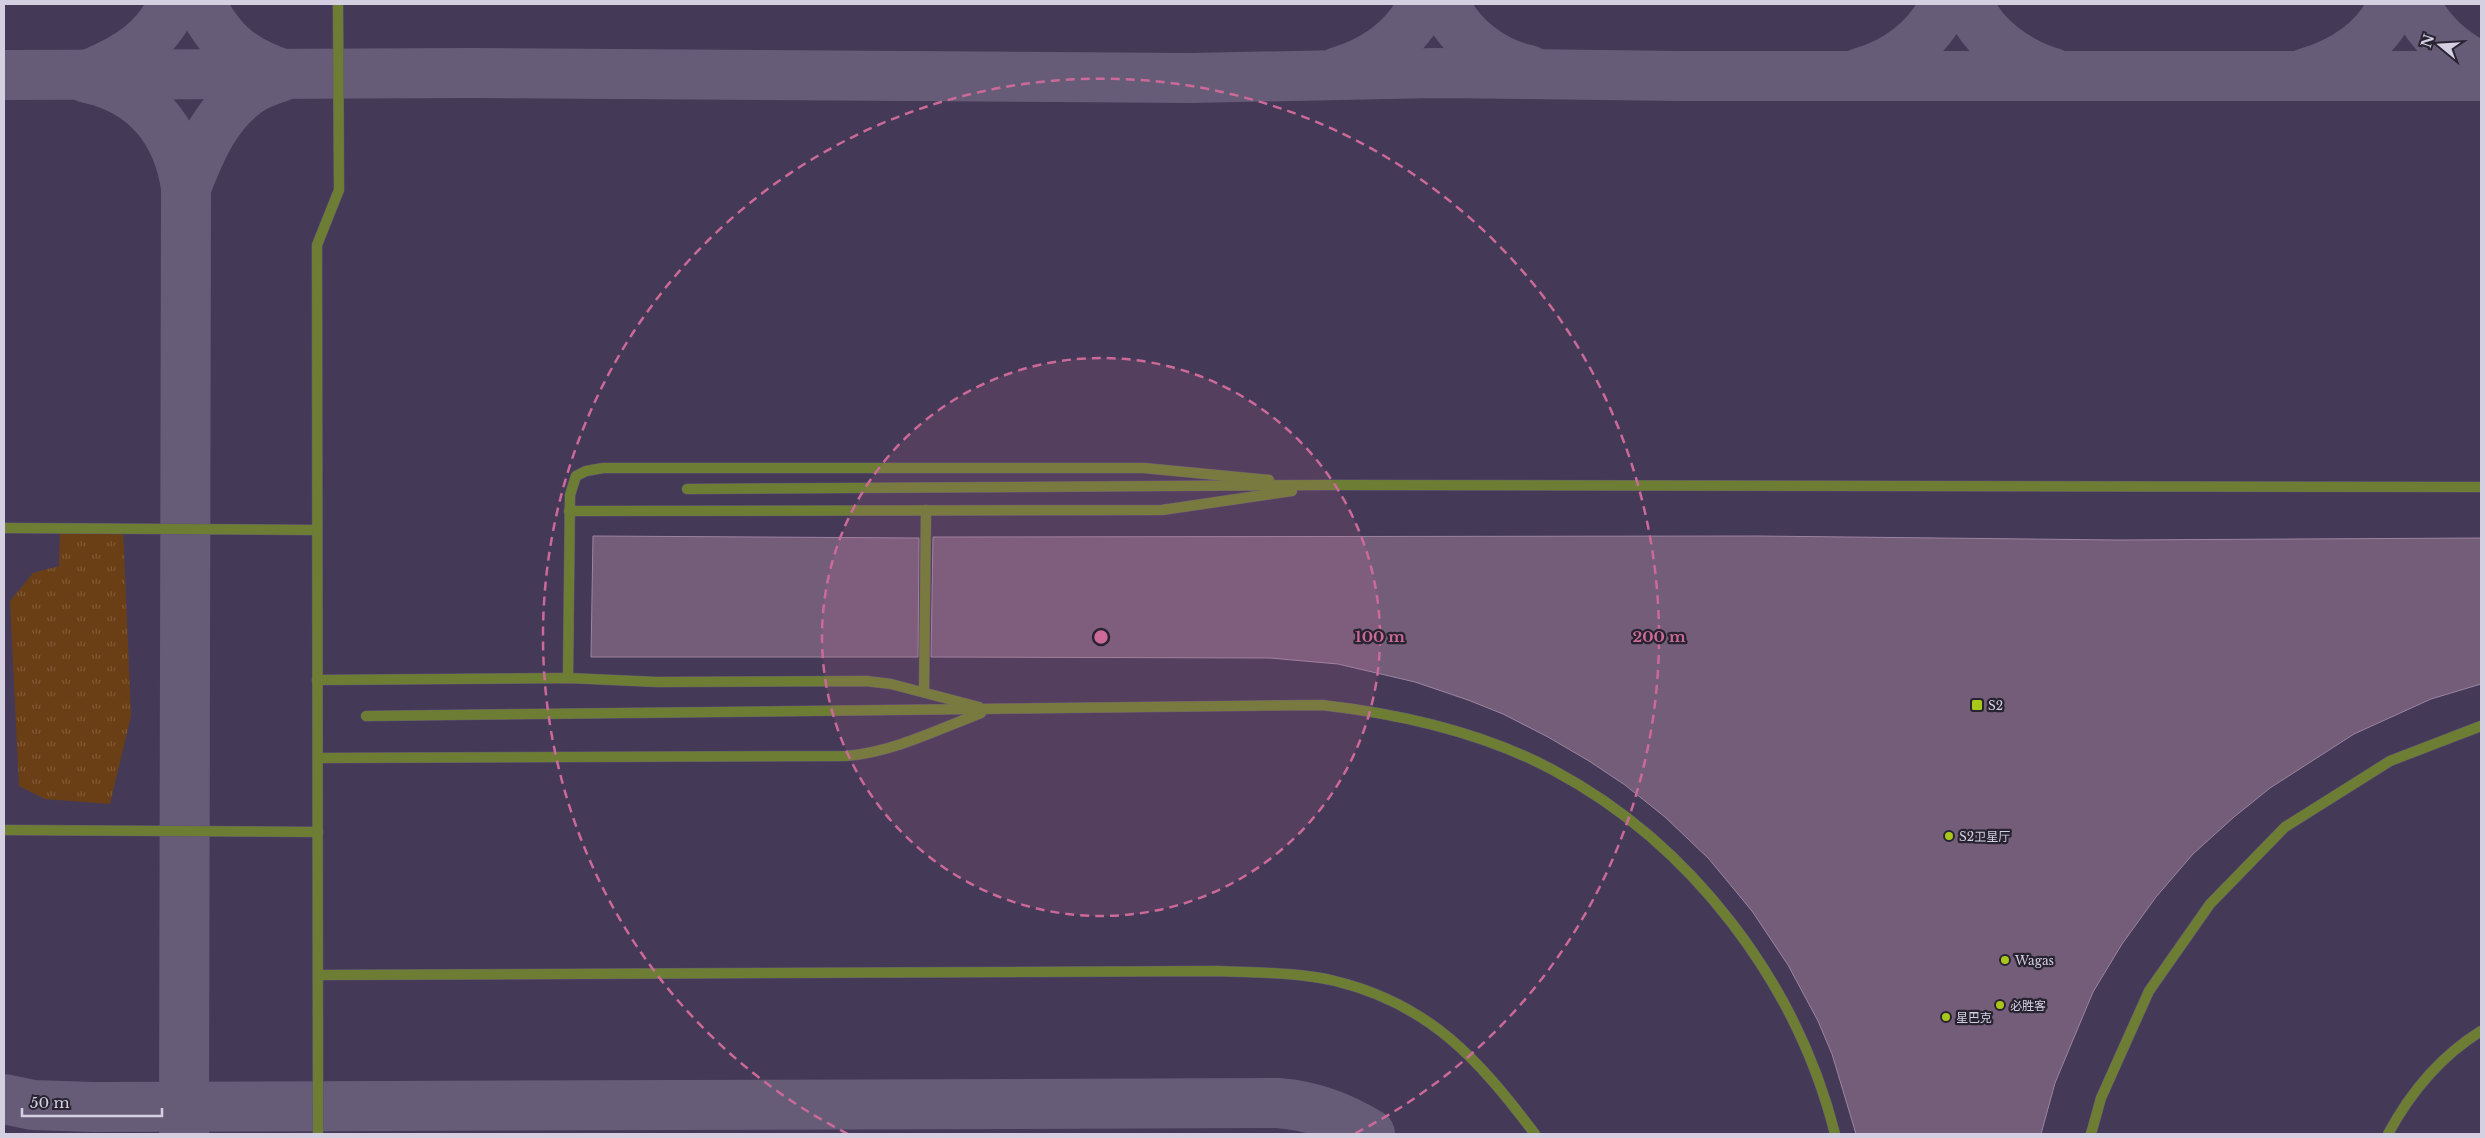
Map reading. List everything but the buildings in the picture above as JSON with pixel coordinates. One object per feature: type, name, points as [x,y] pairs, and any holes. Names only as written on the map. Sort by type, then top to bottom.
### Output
[{"type":"lane","points":[[318,1134],[317,244],[339,190],[338,4]]},
{"type":"lane","points":[[568,678],[569,511],[572,484],[576,476],[586,471],[604,468],[1144,468],[1328,485]]},
{"type":"lane","points":[[687,490],[1328,485],[2481,487]]},
{"type":"lane","points":[[569,511],[1162,510],[1328,485]]},
{"type":"lane","points":[[924,692],[926,510]]},
{"type":"lane","points":[[4,528],[317,530]]},
{"type":"lane","points":[[317,680],[568,678],[658,682],[866,681],[891,684],[989,710]]},
{"type":"lane","points":[[366,716],[1322,705],[1378,711],[1438,726],[1508,750],[1553,770],[1602,800],[1643,831],[1686,871],[1729,921],[1773,982],[1803,1040],[1828,1107],[1835,1134]]},
{"type":"lane","points":[[318,758],[868,754],[893,747],[989,710]]},
{"type":"lane","points":[[2092,1134],[2102,1098],[2149,991],[2210,904],[2285,827],[2390,761],[2481,726]]},
{"type":"lane","points":[[4,830],[318,832]]},
{"type":"lane","points":[[318,975],[1218,971],[1295,975],[1335,981],[1376,994],[1412,1010],[1439,1029],[1477,1064],[1535,1134]]},
{"type":"lane","points":[[2388,1134],[2415,1090],[2465,1041],[2481,1031]]},
{"type":"green space","points":[[60,529],[123,529],[131,716],[110,804],[45,799],[19,786],[10,601],[33,573],[59,566]]},
{"type":"taxiway","points":[[90,74],[116,62],[139,47],[158,28],[173,4]]},
{"type":"taxiway","points":[[186,188],[211,132],[229,108],[253,88],[285,75],[257,64],[235,49],[217,30],[201,4]]},
{"type":"taxiway","points":[[1338,72],[1364,62],[1388,47],[1408,28],[1423,4]]},
{"type":"taxiway","points":[[1445,4],[1459,27],[1479,47],[1490,55],[1516,67],[1529,70]]},
{"type":"taxiway","points":[[1860,73],[1874,69],[1910,48],[1930,28],[1945,4]]},
{"type":"taxiway","points":[[1969,4],[1983,28],[1992,38],[2027,63],[2053,73]]},
{"type":"taxiway","points":[[2306,73],[2332,63],[2357,48],[2378,29],[2392,4]]},
{"type":"taxiway","points":[[2415,4],[2421,15],[2443,41],[2460,55],[2481,67]]},
{"type":"taxiway","points":[[4,75],[472,73],[1191,78],[1436,73],[1681,76],[2481,76]]},
{"type":"taxiway","points":[[87,78],[126,92],[142,103],[155,116],[175,148],[182,167],[186,188],[184,1134]]},
{"type":"taxiway","points":[[4,1099],[33,1105],[93,1107],[1278,1103],[1315,1109],[1348,1122],[1370,1134]]},
{"type":"place","name":"S2","points":[[1977,705]]},
{"type":"place","name":"S2卫星厅","points":[[1949,836]]},
{"type":"place","name":"Wagas","points":[[2005,960]]},
{"type":"place","name":"必胜客","points":[[2000,1005]]},
{"type":"place","name":"星巴克","points":[[1946,1017]]}]
